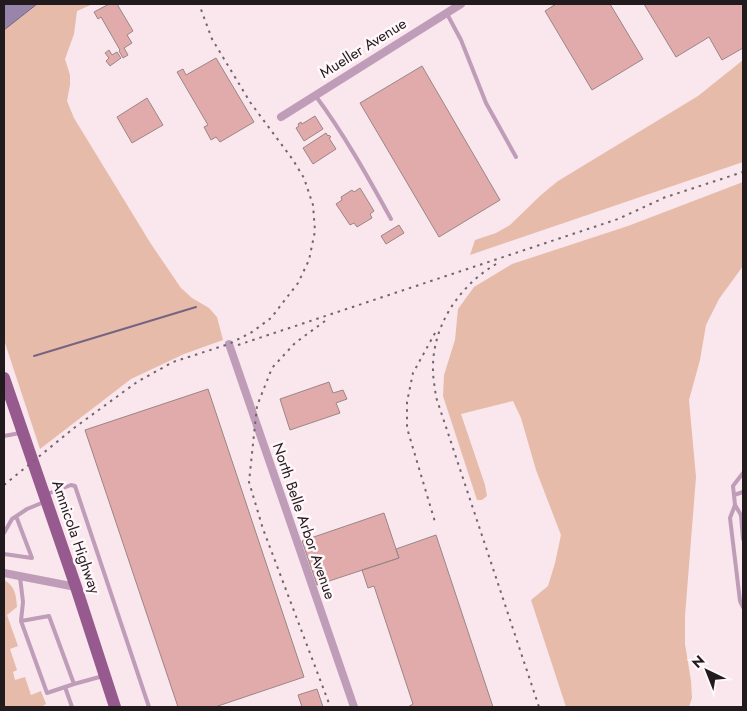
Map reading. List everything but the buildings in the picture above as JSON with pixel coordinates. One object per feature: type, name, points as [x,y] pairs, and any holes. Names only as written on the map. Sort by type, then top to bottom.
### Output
[{"type":"main road","name":"Amnicola Highway","points":[[4,378],[115,707]]},
{"type":"street","name":"Mueller Avenue","points":[[281,116],[461,4]]},
{"type":"street","name":"North Belle Arbor Avenue","points":[[229,344],[354,707]]},
{"type":"street","points":[[4,573],[76,587]]},
{"type":"lane","points":[[446,12],[461,40],[486,103],[516,157]]},
{"type":"lane","points":[[315,95],[332,117],[371,180],[391,219]]},
{"type":"lane","points":[[4,436],[23,433]]},
{"type":"lane","points":[[743,472],[734,486],[735,505],[741,515],[743,539]]},
{"type":"lane","points":[[4,534],[12,519],[16,516],[45,498],[71,485],[75,486],[149,707]]},
{"type":"lane","points":[[734,495],[743,492]]},
{"type":"lane","points":[[735,505],[730,518],[740,602],[743,607]]},
{"type":"lane","points":[[4,554],[32,558],[16,516]]},
{"type":"lane","points":[[20,576],[23,602],[21,621],[47,693],[105,676]]},
{"type":"lane","points":[[21,621],[49,616],[74,684]]},
{"type":"lane","points":[[65,687],[72,707]]},
{"type":"shaded area","points":[[4,4],[37,4],[4,30]]},
{"type":"shaded area","points":[[37,4],[93,4],[77,11],[74,34],[65,59],[70,75],[67,101],[74,118],[151,244],[181,288],[192,298],[209,308],[217,317],[223,340],[184,354],[131,379],[40,449],[4,340],[4,30]]},
{"type":"shaded area","points":[[743,60],[743,162],[470,255],[475,240],[496,233],[510,225],[558,181],[698,96]]},
{"type":"shaded area","points":[[743,182],[743,266],[719,299],[706,325],[700,360],[689,400],[696,477],[685,616],[685,644],[692,698],[689,707],[566,707],[531,600],[548,586],[561,535],[536,470],[521,418],[513,401],[461,414],[485,485],[487,496],[482,500],[477,500],[443,396],[444,375],[455,340],[458,309],[474,287],[512,264],[628,226]]},
{"type":"shaded area","points":[[4,580],[13,588],[17,602],[17,607],[7,615],[18,646],[10,649],[17,670],[13,672],[15,680],[25,677],[31,695],[41,691],[46,704],[41,707],[4,707]]},
{"type":"waterway","points":[[34,356],[196,307]]},
{"type":"railway","points":[[4,485],[74,428],[137,382],[173,362],[229,344],[252,332],[271,318],[298,283],[309,260],[315,231],[313,205],[304,178],[250,102],[212,39],[199,4]]},
{"type":"railway","points":[[663,198],[743,172]]},
{"type":"railway","points":[[238,345],[618,219],[668,196]]},
{"type":"railway","points":[[496,264],[470,284],[450,309],[437,338],[433,377],[436,397],[539,707]]},
{"type":"railway","points":[[325,321],[295,343],[272,368],[257,406],[249,482],[263,529],[330,706]]},
{"type":"railway","points":[[435,333],[413,373],[407,402],[407,428],[435,522]]}]
